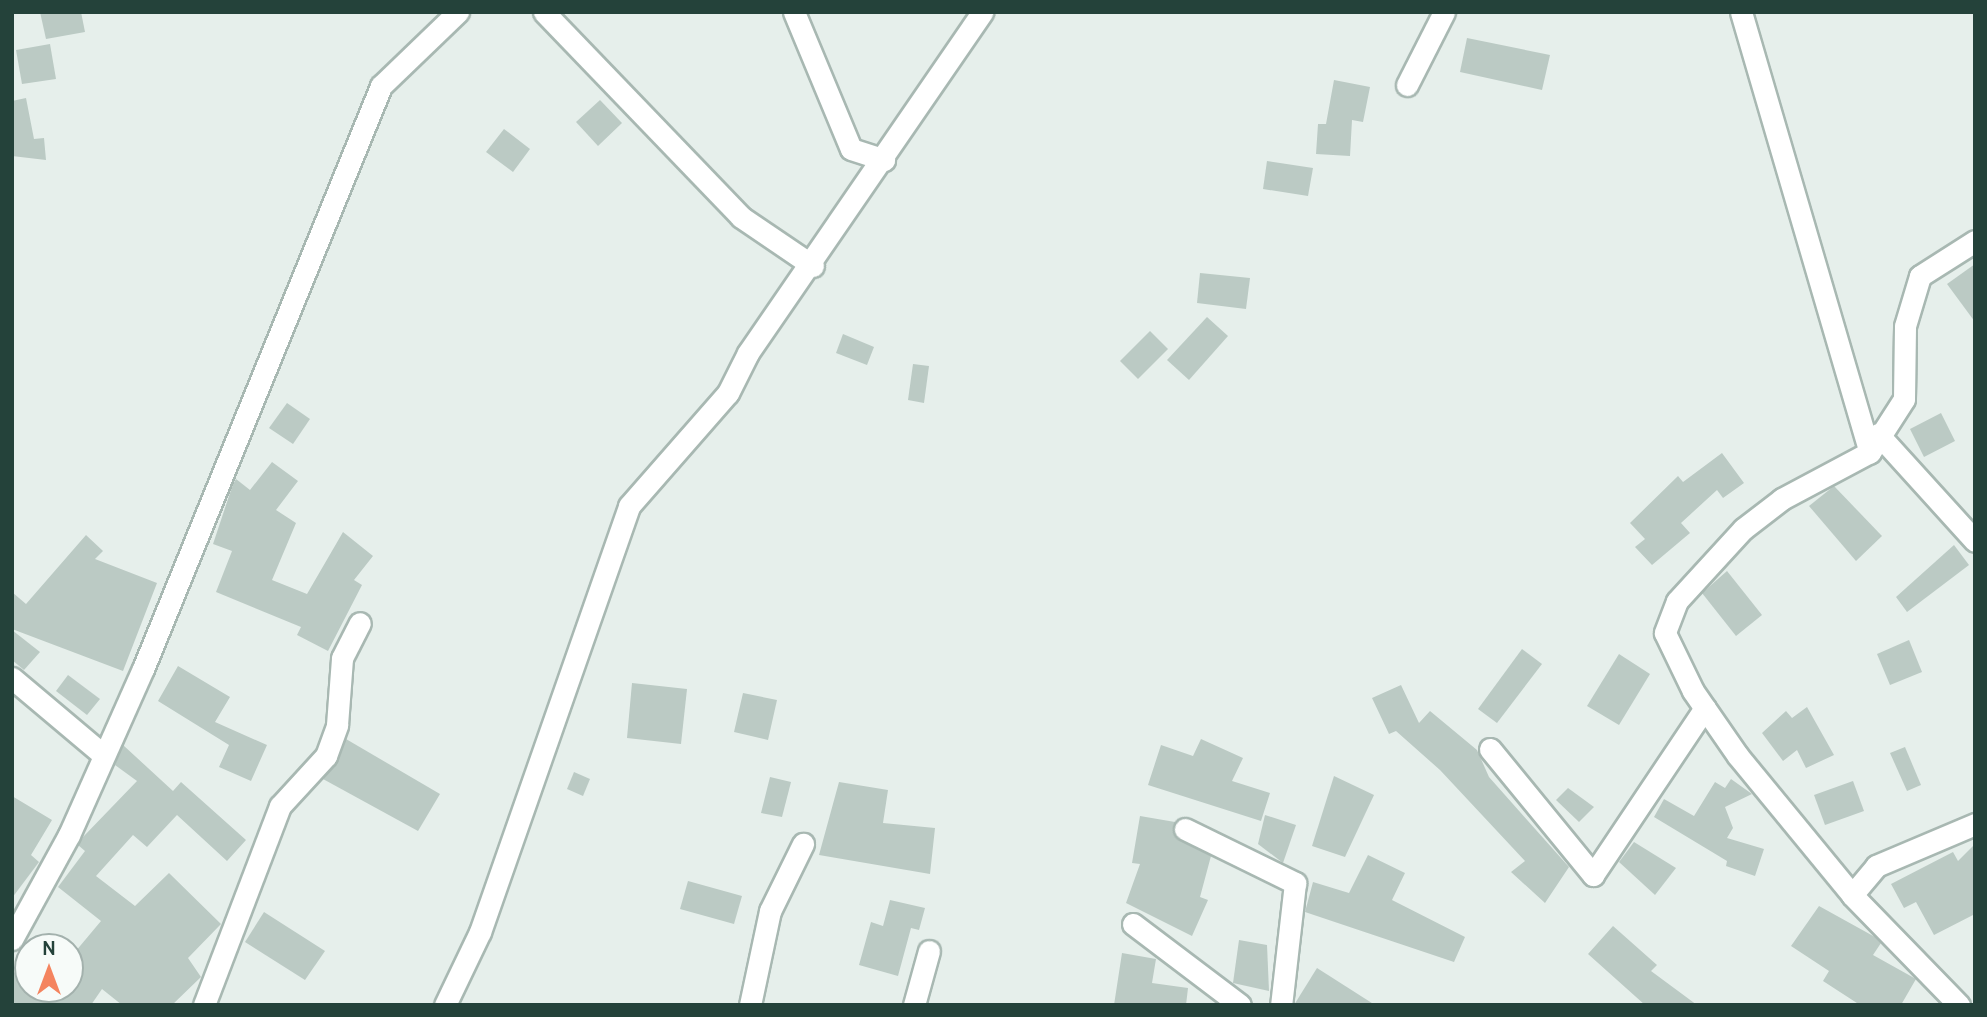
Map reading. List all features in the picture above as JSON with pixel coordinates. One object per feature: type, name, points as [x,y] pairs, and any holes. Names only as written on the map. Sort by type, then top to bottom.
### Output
[{"type":"street","points":[[12,939],[69,835],[101,752],[143,669],[381,86],[458,12]]},
{"type":"street","points":[[544,12],[741,217],[813,266]]},
{"type":"street","points":[[794,12],[851,149],[884,160]]},
{"type":"street","points":[[445,1005],[481,932],[629,506],[728,393],[748,353],[813,266],[982,12]]},
{"type":"street","points":[[1407,85],[1444,12]]},
{"type":"street","points":[[1741,12],[1874,443],[1975,541]]},
{"type":"street","points":[[1959,1005],[1852,895],[1704,708],[1665,633],[1677,601],[1744,529],[1782,499],[1874,443],[1904,399],[1905,326],[1920,276],[1975,242]]},
{"type":"street","points":[[204,1005],[280,806],[326,757],[337,725],[342,658],[360,623]]},
{"type":"street","points":[[12,678],[101,752]]},
{"type":"street","points":[[1490,749],[1593,875],[1704,708]]},
{"type":"street","points":[[1852,895],[1876,866],[1975,824]]},
{"type":"street","points":[[1185,829],[1295,883],[1280,1005]]},
{"type":"street","points":[[750,1005],[770,911],[803,844]]},
{"type":"street","points":[[1133,924],[1240,1005]]},
{"type":"street","points":[[914,1005],[929,951]]},
{"type":"building","points":[[40,12],[81,12],[85,32],[46,39]]},
{"type":"building","points":[[1467,38],[1550,55],[1542,90],[1460,72]]},
{"type":"building","points":[[50,44],[56,79],[22,84],[16,50]]},
{"type":"building","points":[[1334,80],[1370,87],[1363,122],[1352,120],[1350,156],[1316,154],[1318,124],[1326,124]]},
{"type":"building","points":[[26,98],[34,139],[44,138],[46,160],[12,156],[12,101]]},
{"type":"building","points":[[600,100],[622,123],[598,146],[576,122]]},
{"type":"building","points":[[504,129],[530,149],[513,172],[486,152]]},
{"type":"building","points":[[1267,161],[1313,168],[1308,196],[1263,189]]},
{"type":"building","points":[[1975,264],[1975,322],[1947,284]]},
{"type":"building","points":[[1200,273],[1250,278],[1246,309],[1197,303]]},
{"type":"building","points":[[1207,317],[1228,336],[1189,380],[1167,360]]},
{"type":"building","points":[[1150,331],[1168,349],[1138,379],[1120,361]]},
{"type":"building","points":[[843,334],[874,347],[867,365],[836,353]]},
{"type":"building","points":[[913,364],[929,366],[924,403],[908,400]]},
{"type":"building","points":[[287,403],[310,419],[293,444],[269,428]]},
{"type":"building","points":[[1941,413],[1955,441],[1924,457],[1910,429]]},
{"type":"building","points":[[1722,453],[1744,483],[1723,498],[1717,490],[1681,523],[1690,533],[1652,565],[1635,547],[1645,539],[1630,523],[1678,476],[1683,482]]},
{"type":"building","points":[[272,462],[298,481],[276,510],[296,523],[272,580],[307,594],[343,532],[373,556],[354,580],[362,585],[328,651],[297,635],[301,627],[216,592],[232,551],[213,544],[233,484],[236,479],[250,490]]},
{"type":"building","points":[[1834,486],[1882,536],[1856,561],[1809,506]]},
{"type":"building","points":[[86,535],[103,551],[95,559],[157,583],[123,671],[12,629],[12,592],[26,604]]},
{"type":"building","points":[[1954,545],[1969,565],[1907,612],[1896,597]]},
{"type":"building","points":[[1727,571],[1762,615],[1736,636],[1702,593]]},
{"type":"building","points":[[12,630],[40,652],[24,670],[12,660]]},
{"type":"building","points":[[1909,640],[1922,672],[1890,685],[1877,654]]},
{"type":"building","points":[[1522,649],[1542,664],[1497,723],[1478,709]]},
{"type":"building","points":[[1619,654],[1650,674],[1619,725],[1587,706]]},
{"type":"building","points":[[178,666],[230,697],[215,722],[267,745],[251,781],[219,767],[229,745],[158,701]]},
{"type":"building","points":[[68,675],[100,699],[87,715],[56,691]]},
{"type":"building","points":[[632,683],[687,689],[681,744],[627,738]]},
{"type":"building","points":[[1401,685],[1419,723],[1430,711],[1477,750],[1489,777],[1569,867],[1545,903],[1511,872],[1525,861],[1440,770],[1396,731],[1389,734],[1372,698]]},
{"type":"building","points":[[743,693],[777,700],[768,740],[734,732]]},
{"type":"building","points":[[1807,707],[1834,755],[1806,768],[1797,750],[1783,761],[1762,733],[1786,711],[1792,718]]},
{"type":"building","points":[[346,739],[440,794],[418,831],[323,779]]},
{"type":"building","points":[[1201,739],[1243,758],[1232,781],[1270,793],[1261,821],[1148,785],[1161,745],[1193,756]]},
{"type":"building","points":[[123,745],[173,791],[181,782],[246,840],[227,861],[177,815],[147,847],[133,835],[96,876],[135,906],[169,873],[221,924],[188,958],[201,977],[172,1005],[122,1005],[102,989],[91,1005],[12,1005],[14,973],[14,1003],[84,1003],[84,941],[101,921],[58,887],[85,851],[78,845],[83,837],[137,781],[115,765]]},
{"type":"building","points":[[1905,747],[1921,785],[1907,791],[1890,753]]},
{"type":"building","points":[[574,772],[590,779],[583,796],[567,789]]},
{"type":"building","points":[[1334,776],[1374,795],[1345,857],[1312,846]]},
{"type":"building","points":[[770,777],[791,782],[782,817],[761,813]]},
{"type":"building","points":[[1731,779],[1752,794],[1725,807],[1733,828],[1727,838],[1764,849],[1755,876],[1726,866],[1727,861],[1654,817],[1664,799],[1694,816],[1715,782],[1725,788]]},
{"type":"building","points":[[1853,781],[1864,811],[1825,825],[1814,795]]},
{"type":"building","points":[[839,782],[888,790],[883,823],[935,828],[930,874],[819,855]]},
{"type":"building","points":[[1568,788],[1594,807],[1579,822],[1556,800]]},
{"type":"building","points":[[12,796],[52,820],[31,855],[39,862],[12,898]]},
{"type":"building","points":[[1265,815],[1296,825],[1283,863],[1258,844]]},
{"type":"building","points":[[1140,816],[1175,822],[1175,837],[1211,856],[1200,897],[1208,900],[1192,936],[1126,903],[1140,864],[1132,863]]},
{"type":"building","points":[[1634,842],[1676,868],[1655,895],[1619,862]]},
{"type":"building","points":[[1975,844],[1975,914],[1934,935],[1916,902],[1904,908],[1891,884],[1953,852],[1958,861]]},
{"type":"building","points":[[1368,855],[1405,873],[1392,900],[1465,937],[1454,962],[1305,912],[1313,882],[1349,893]]},
{"type":"building","points":[[688,881],[742,896],[734,924],[680,909]]},
{"type":"building","points":[[890,900],[925,908],[919,930],[911,928],[898,976],[859,965],[871,922],[883,926]]},
{"type":"building","points":[[1819,906],[1875,937],[1881,943],[1873,955],[1916,979],[1901,1005],[1860,1005],[1823,981],[1829,971],[1791,946]]},
{"type":"building","points":[[264,912],[325,951],[305,980],[245,942]]},
{"type":"building","points":[[1613,926],[1657,965],[1651,971],[1697,1005],[1645,1005],[1588,954]]},
{"type":"building","points":[[1239,940],[1267,945],[1269,991],[1233,983]]},
{"type":"building","points":[[1122,953],[1156,959],[1152,983],[1188,988],[1186,1005],[1114,1005]]},
{"type":"building","points":[[1317,968],[1375,1005],[1294,1005]]}]
